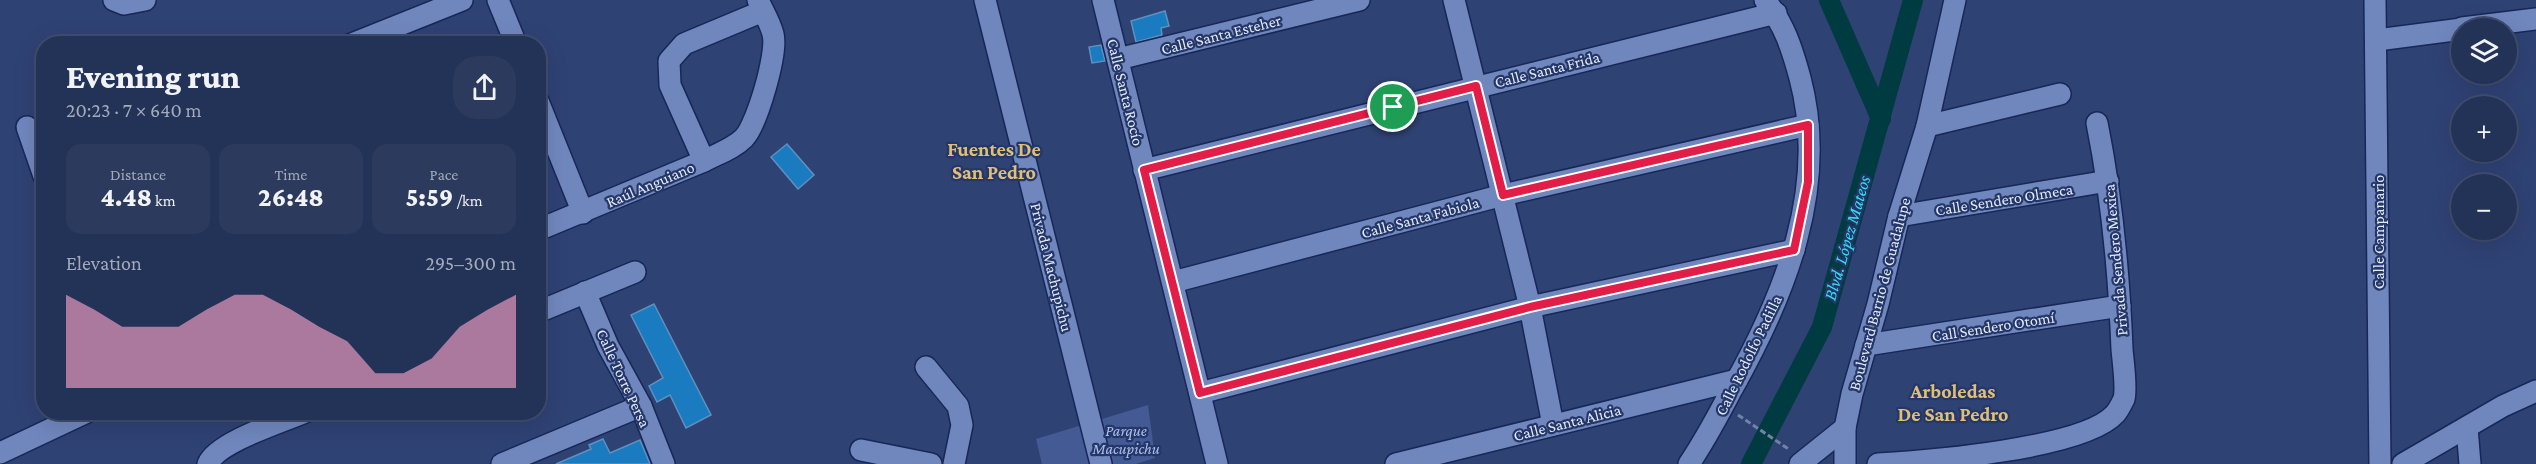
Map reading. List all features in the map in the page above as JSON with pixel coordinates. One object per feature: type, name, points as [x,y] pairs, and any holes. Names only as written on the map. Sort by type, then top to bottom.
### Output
[{"type":"street","points":[[114,0],[124,4],[145,0]]},
{"type":"street","points":[[372,36],[462,0]]},
{"type":"street","points":[[498,0],[513,36]]},
{"type":"street","name":"Privada Machupichu","points":[[985,0],[1101,464]]},
{"type":"street","name":"Calle Santa Rocío","points":[[1103,0],[1217,464]]},
{"type":"street","name":"Calle Santa Esteher","points":[[1118,59],[1359,0]]},
{"type":"street","points":[[1454,0],[1530,307],[1553,426]]},
{"type":"street","name":"Boulevard Barrio de Guadalupe","points":[[1845,464],[1845,428],[1899,216],[1927,126],[1955,0]]},
{"type":"street","name":"Calle Campanario","points":[[2375,0],[2380,464]]},
{"type":"street","points":[[704,161],[670,85],[669,61],[684,44],[761,5]]},
{"type":"street","name":"Raúl Anguiano","points":[[546,227],[704,161],[729,149],[743,139],[754,125],[774,52],[773,34],[761,5]]},
{"type":"street","name":"Calle Santa Frida","points":[[1144,170],[1476,86],[1770,7]]},
{"type":"street","name":"Calle Rodolfo Padilla","points":[[1689,464],[1737,380],[1773,308],[1794,250],[1808,182],[1808,125],[1804,93],[1787,33],[1770,7]]},
{"type":"street","points":[[2517,21],[2536,18]]},
{"type":"street","points":[[2377,40],[2451,30]]},
{"type":"street","points":[[1927,126],[2060,94]]},
{"type":"street","points":[[546,120],[583,213]]},
{"type":"street","name":"Privada Sendero Mexica","points":[[1878,464],[1944,460],[2056,440],[2102,425],[2116,413],[2124,398],[2120,306],[2109,181],[2097,123]]},
{"type":"street","name":"Calle Santa Fabiola","points":[[1173,282],[1503,195],[1808,125]]},
{"type":"street","points":[[27,127],[36,153]]},
{"type":"street","name":"Calle Sendero Olmeca","points":[[1899,216],[2109,181]]},
{"type":"street","points":[[1200,393],[1530,307],[1794,250]]},
{"type":"street","points":[[546,309],[635,272]]},
{"type":"street","name":"Calle Torre Persa","points":[[585,292],[608,346],[641,406],[664,464]]},
{"type":"street","name":"Call Sendero Otomí","points":[[1866,345],[2120,306]]},
{"type":"street","points":[[926,367],[958,406],[962,425],[954,464]]},
{"type":"street","name":"Calle Santa Alicia","points":[[1396,464],[1737,380]]},
{"type":"street","points":[[2403,464],[2503,406],[2536,392]]},
{"type":"street","points":[[502,464],[641,406]]},
{"type":"street","points":[[0,453],[70,420]]},
{"type":"street","points":[[208,464],[215,453],[230,444],[286,420]]},
{"type":"street","points":[[1793,456],[1845,428]]},
{"type":"street","points":[[2467,428],[2470,464]]},
{"type":"street","points":[[861,450],[931,464]]},
{"type":"path","points":[[1742,418],[1793,456]]},
{"type":"green space","name":"Parque Macupichu","points":[[1148,405],[1155,458],[1136,464],[1042,464],[1036,439]]},
{"type":"building","points":[[1165,11],[1169,26],[1161,28],[1162,35],[1136,42],[1131,21]]},
{"type":"building","points":[[1101,45],[1105,61],[1092,63],[1089,47]]},
{"type":"building","points":[[787,144],[814,175],[798,189],[771,157]]},
{"type":"building","points":[[654,304],[711,415],[686,428],[670,395],[657,402],[649,386],[663,378],[631,315]]},
{"type":"building","points":[[603,439],[610,453],[640,440],[650,464],[556,464],[591,449],[589,445]]},
{"type":"waterway","points":[[1829,0],[1881,119]]},
{"type":"waterway","name":"Blvd. López Mateos","points":[[1751,464],[1822,327],[1913,0]]},
{"type":"district","name":"Fuentes De San Pedro","points":[[994,160]]},
{"type":"district","name":"Arboledas De San Pedro","points":[[1953,402]]},
{"type":"route","points":[[1476,86],[1503,195],[1808,125],[1808,182],[1794,250],[1530,307],[1200,393],[1144,170],[1393,107],[1476,86]]}]
